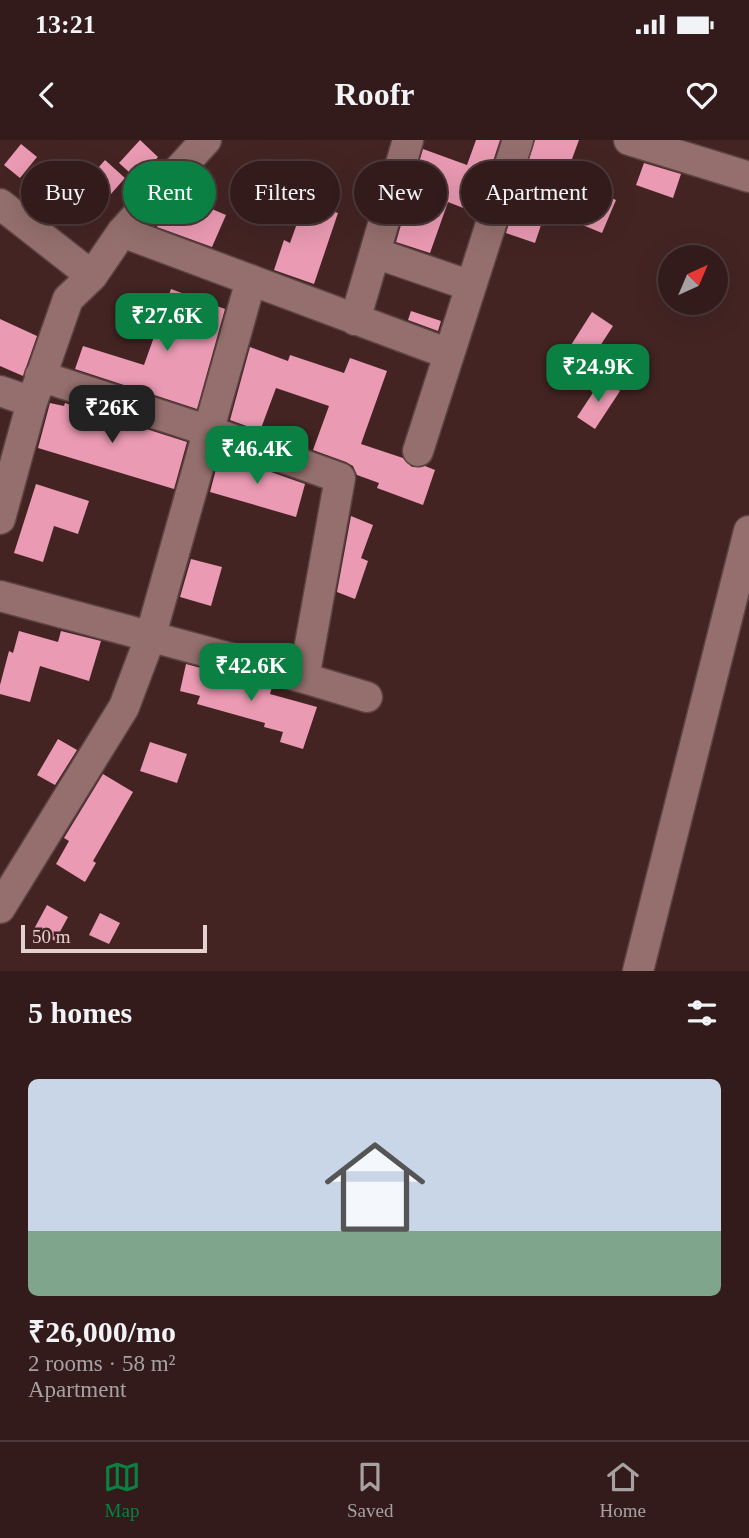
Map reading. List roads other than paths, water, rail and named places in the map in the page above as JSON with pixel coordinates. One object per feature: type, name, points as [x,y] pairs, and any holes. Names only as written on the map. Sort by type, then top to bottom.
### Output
[{"type":"street","points":[[0,519],[36,389],[68,299],[92,276],[122,232],[206,140]]},
{"type":"street","points":[[355,320],[408,140]]},
{"type":"street","points":[[418,451],[518,140]]},
{"type":"street","points":[[628,140],[679,148],[749,177]]},
{"type":"street","points":[[0,204],[92,276]]},
{"type":"street","points":[[122,232],[449,354]]},
{"type":"street","points":[[375,253],[471,286]]},
{"type":"street","points":[[0,908],[124,707],[150,638],[251,280]]},
{"type":"street","points":[[0,391],[36,389],[209,431],[340,478],[304,678]]},
{"type":"street","points":[[638,971],[749,531]]},
{"type":"street","points":[[0,596],[367,697]]}]
